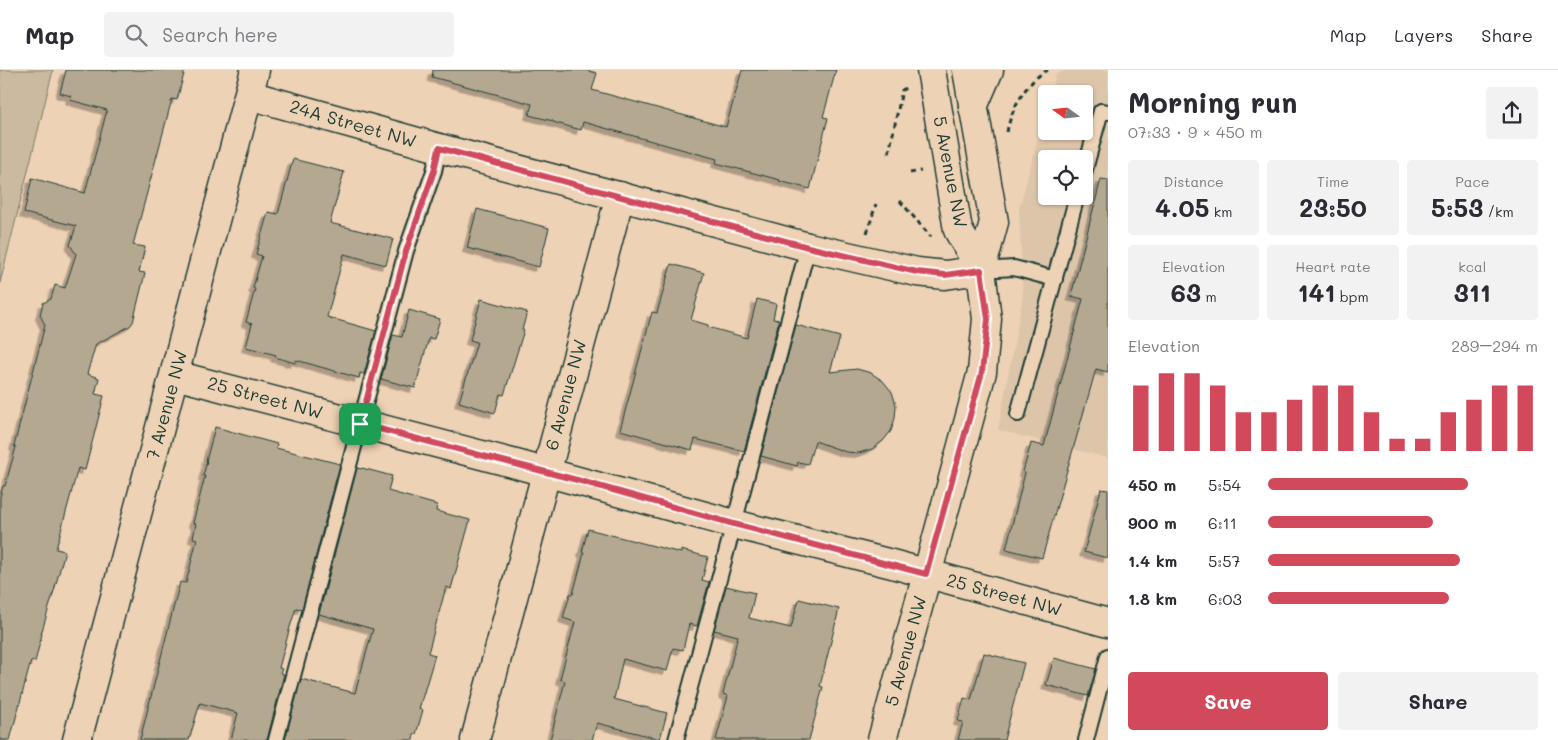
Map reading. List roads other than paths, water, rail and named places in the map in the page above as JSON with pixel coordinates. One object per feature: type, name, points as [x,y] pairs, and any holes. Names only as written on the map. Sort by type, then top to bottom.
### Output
[{"type":"main road","name":"5 Avenue NW","points":[[967,70],[994,222],[981,270]]},
{"type":"main road","points":[[973,108],[989,70]]},
{"type":"main road","name":"5 Avenue NW","points":[[882,740],[982,372],[988,319],[981,270],[958,230],[922,77]]},
{"type":"main road","name":"24A Street NW","points":[[252,82],[439,148],[808,247],[917,272],[945,275],[981,270]]},
{"type":"main road","name":"7 Avenue NW","points":[[77,740],[252,82]]},
{"type":"main road","name":"6 Avenue NW","points":[[475,740],[620,196]]},
{"type":"main road","name":"25 Street NW","points":[[175,375],[546,472],[1108,623]]},
{"type":"lane","points":[[1090,150],[1100,110],[1108,112]]},
{"type":"lane","points":[[276,740],[406,251],[434,171],[439,148]]},
{"type":"lane","points":[[1018,414],[1075,205]]},
{"type":"lane","points":[[676,740],[808,247]]},
{"type":"lane","points":[[981,270],[1014,268],[1055,279]]},
{"type":"lane","points":[[1086,740],[1108,656]]}]
